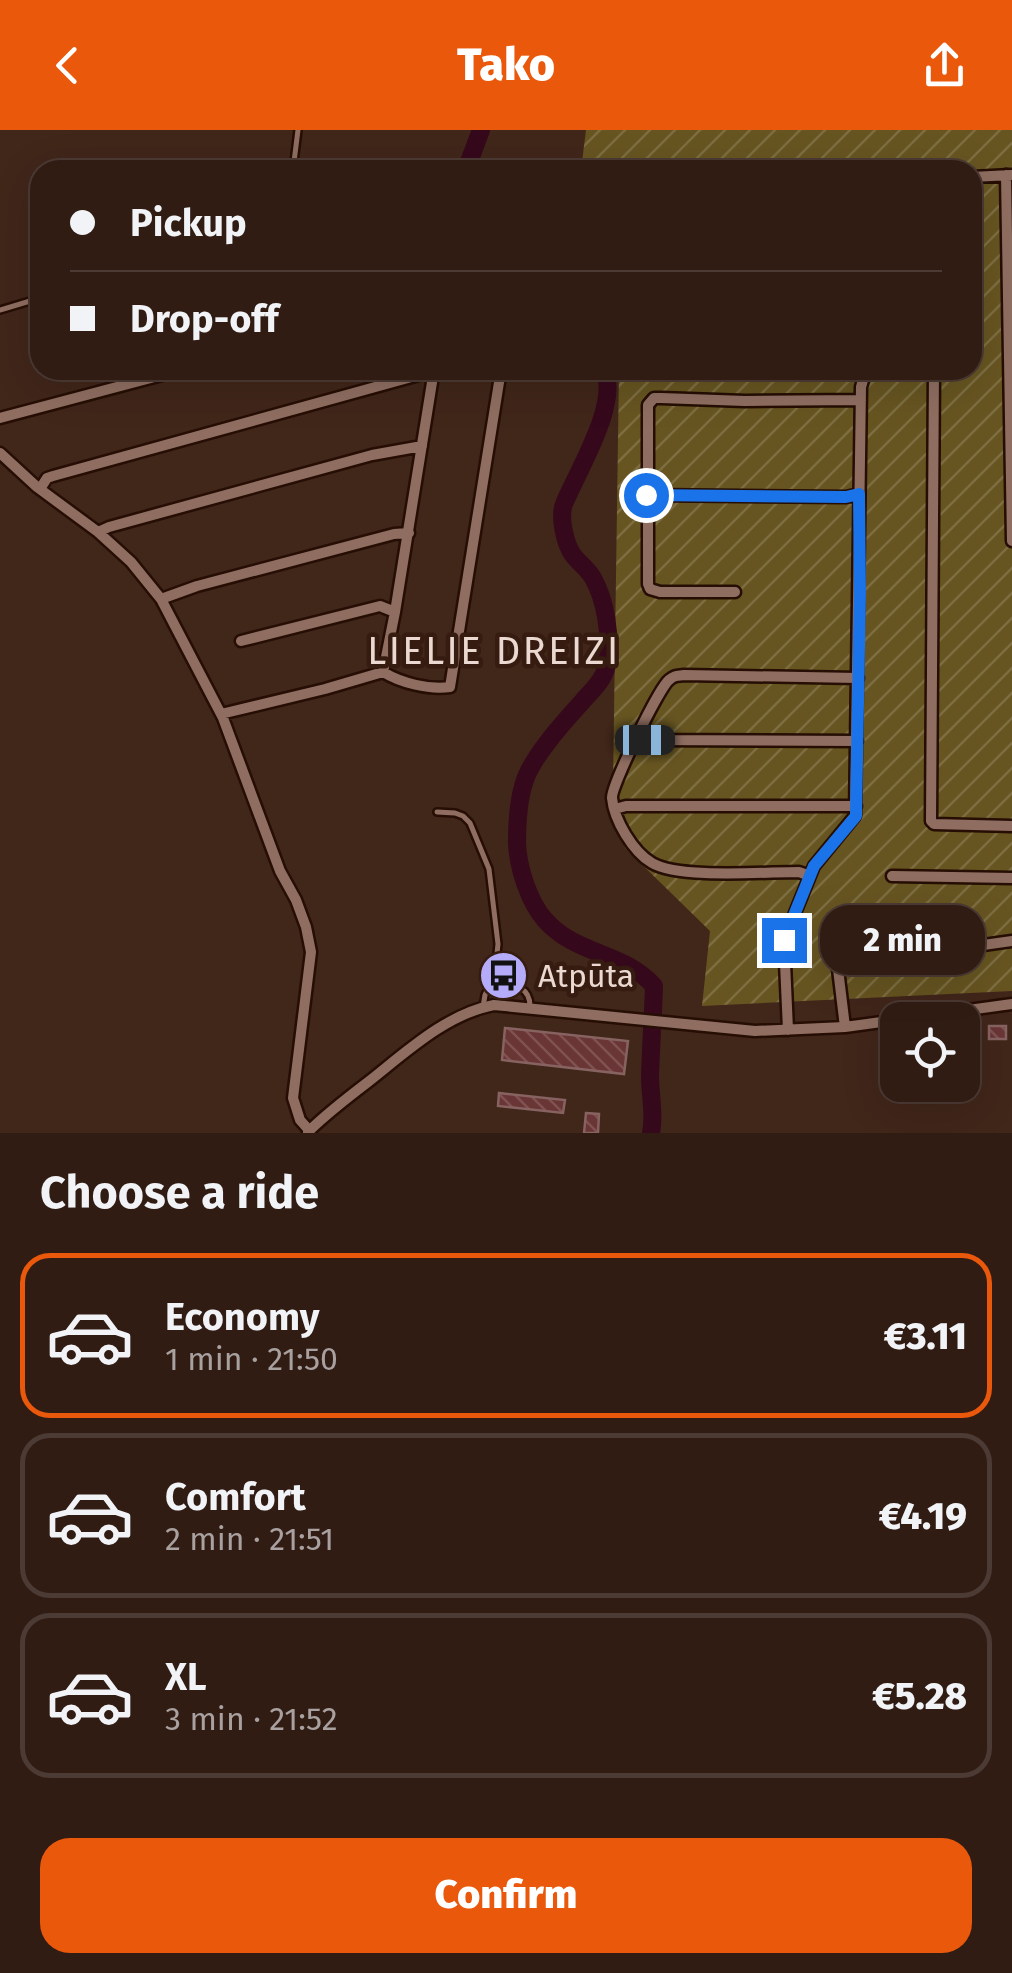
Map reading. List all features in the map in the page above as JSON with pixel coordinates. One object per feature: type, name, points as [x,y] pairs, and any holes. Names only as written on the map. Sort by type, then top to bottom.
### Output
[{"type":"street","points":[[982,176],[1009,175],[1012,541]]},
{"type":"street","points":[[0,418],[142,380]]},
{"type":"street","points":[[40,488],[53,476],[398,380]]},
{"type":"street","points":[[383,672],[433,380]]},
{"type":"street","points":[[383,672],[430,687],[450,687],[499,380]]},
{"type":"street","points":[[788,1030],[784,940],[814,866],[856,816],[863,380]]},
{"type":"street","points":[[934,380],[931,821],[1012,826]]},
{"type":"street","points":[[735,592],[650,590],[646,575],[648,405],[654,398],[861,400]]},
{"type":"street","points":[[98,532],[372,455],[422,446]]},
{"type":"street","points":[[0,453],[131,562],[161,599],[222,714],[280,872],[306,927],[310,952],[293,1098],[308,1132],[416,1046],[456,1019],[483,1008],[530,1008],[755,1031],[845,1027],[1012,1004]]},
{"type":"street","points":[[646,495],[859,494]]},
{"type":"street","points":[[161,599],[282,562],[408,533]]},
{"type":"street","points":[[240,641],[380,606],[395,612]]},
{"type":"street","points":[[222,714],[383,672]]},
{"type":"street","points":[[810,876],[798,872],[684,872],[658,866],[639,853],[628,837],[612,793],[666,682],[677,675],[858,678]]},
{"type":"street","points":[[638,738],[857,741]]},
{"type":"street","points":[[615,808],[856,806]]},
{"type":"street","points":[[892,876],[1012,878]]},
{"type":"street","points":[[845,1027],[838,976],[844,960],[858,955],[948,950],[1012,941]]},
{"type":"lane","points":[[294,160],[298,130]]},
{"type":"lane","points":[[0,310],[30,301]]},
{"type":"lane","points":[[437,812],[463,816],[470,822],[489,870],[498,944],[493,980],[484,994],[483,1008]]},
{"type":"lane","points":[[493,980],[527,992],[530,1008]]},
{"type":"shaded area","points":[[586,130],[1012,130],[1012,991],[702,1006],[710,931],[625,848],[613,783],[619,380],[982,380],[982,160],[582,160]]},
{"type":"building","points":[[989,1026],[1006,1026],[1006,1039],[989,1039]]},
{"type":"building","points":[[505,1028],[628,1041],[624,1074],[502,1060]]},
{"type":"building","points":[[499,1093],[565,1100],[563,1113],[498,1106]]},
{"type":"building","points":[[586,1113],[599,1114],[598,1133],[584,1133]]},
{"type":"waterway","points":[[470,160],[481,130]]},
{"type":"waterway","points":[[606,380],[602,418],[562,516],[570,550],[591,575],[601,597],[608,628],[607,666],[598,683],[533,763],[522,790],[517,843],[525,884],[545,920],[571,941],[628,966],[654,986],[651,1133]]},
{"type":"place","name":"Atpūta","points":[[503,976]]},
{"type":"district","name":"LIELIE DREIZI","points":[[494,651]]},
{"type":"route","points":[[646,495],[859,494],[856,816],[814,866],[784,940]]}]
